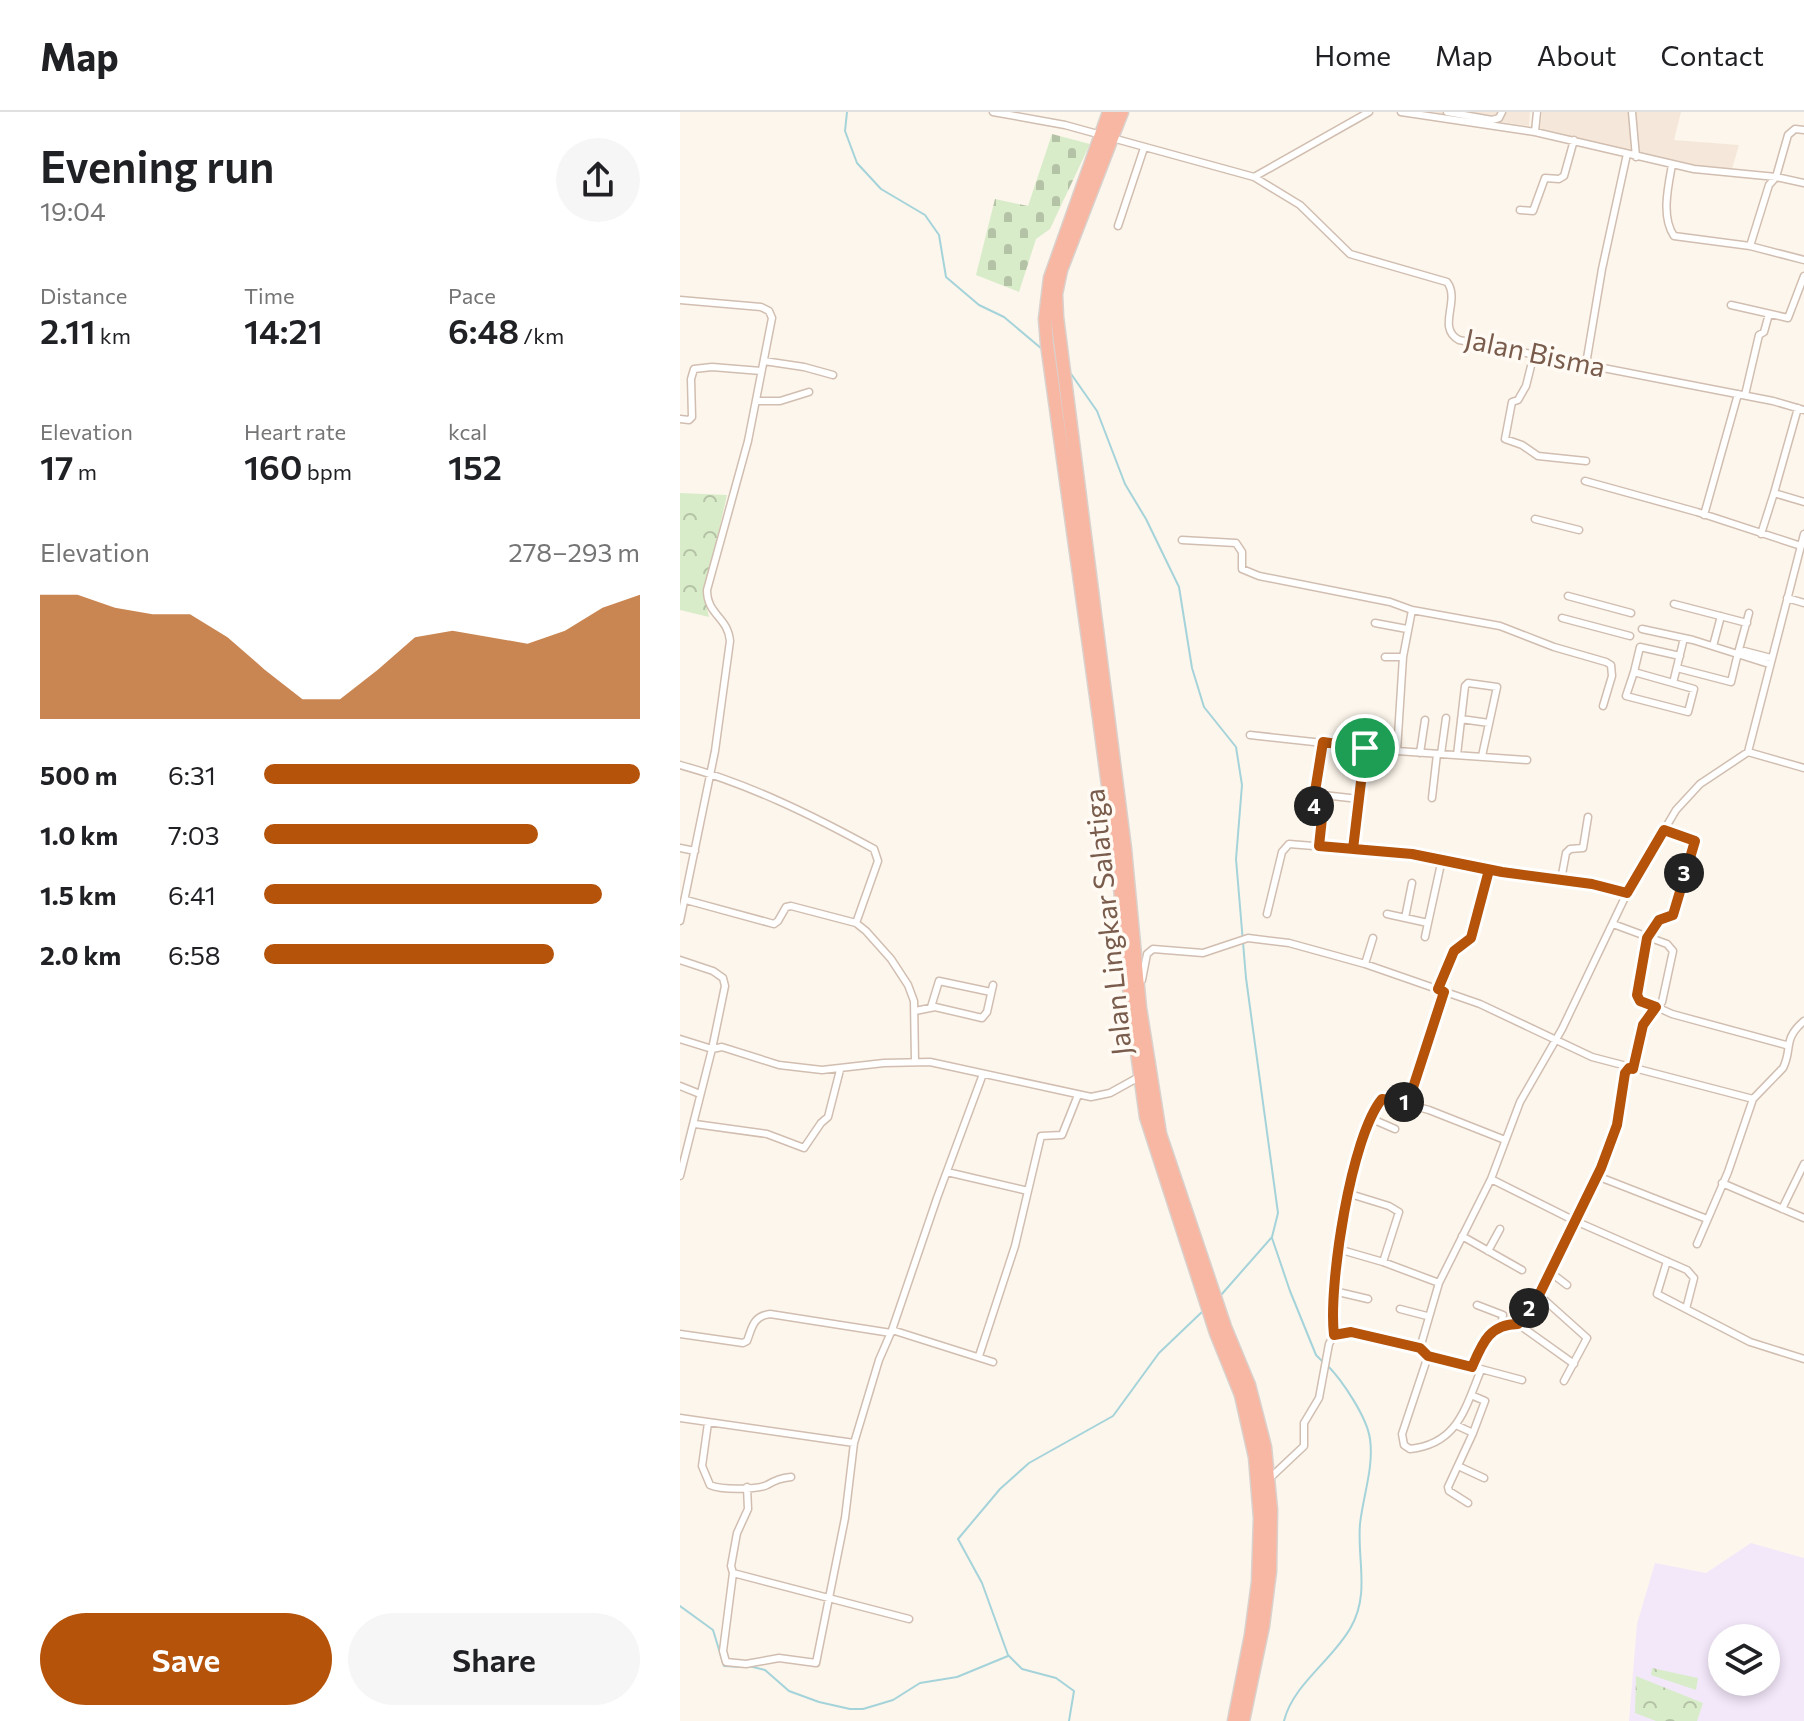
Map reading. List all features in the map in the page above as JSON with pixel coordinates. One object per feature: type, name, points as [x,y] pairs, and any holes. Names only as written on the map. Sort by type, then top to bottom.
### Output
[{"type":"highway","name":"Jalan Lingkar Salatiga","points":[[1109,112],[1105,137],[1061,270],[1056,294],[1053,346],[1141,1048],[1160,1134],[1220,1330],[1259,1416],[1270,1571],[1263,1626],[1243,1721]]},
{"type":"highway","name":"Jalan Lingkar Salatiga","points":[[1105,137],[1122,112]]},
{"type":"highway","name":"Jalan Lingkar Salatiga","points":[[1141,1048],[1139,1077],[1151,1136],[1206,1282]]},
{"type":"highway","name":"Jalan Lingkar Salatiga","points":[[1234,1721],[1258,1582],[1264,1480]]},
{"type":"street","name":"Jalan Bisma","points":[[993,112],[1048,121],[1254,177],[1300,205],[1350,254],[1447,282],[1453,290],[1448,326],[1454,337],[1742,394],[1801,409]]},
{"type":"street","points":[[1048,121],[1050,112]]},
{"type":"street","points":[[1254,177],[1355,115],[1369,112]]},
{"type":"street","points":[[1401,112],[1535,132],[1672,165],[1804,183]]},
{"type":"street","points":[[1447,112],[1492,120],[1499,118],[1502,112]]},
{"type":"street","points":[[1535,132],[1537,112]]},
{"type":"street","points":[[1632,112],[1636,157]]},
{"type":"street","points":[[1750,246],[1788,135],[1795,129],[1804,130]]},
{"type":"street","points":[[1520,210],[1533,211],[1545,178],[1561,179],[1564,176],[1574,140]]},
{"type":"street","points":[[1118,226],[1144,148]]},
{"type":"street","points":[[1586,364],[1602,269],[1627,154]]},
{"type":"street","points":[[1672,165],[1667,194],[1668,221],[1674,236],[1750,246],[1804,260]]},
{"type":"street","points":[[1731,305],[1790,317],[1804,276]]},
{"type":"street","points":[[680,300],[757,306],[769,311],[772,318],[757,401],[707,590],[708,606],[727,627],[730,641],[715,751],[680,921]]},
{"type":"street","points":[[1704,515],[1759,335],[1764,332],[1769,314]]},
{"type":"street","points":[[1534,354],[1526,386],[1518,400],[1512,402],[1505,439],[1522,445],[1538,456],[1586,461]]},
{"type":"street","points":[[764,361],[833,375]]},
{"type":"street","points":[[680,419],[689,420],[692,417],[691,379],[694,369],[712,367],[761,371]]},
{"type":"street","points":[[757,401],[783,401],[809,392]]},
{"type":"street","points":[[1761,534],[1801,409]]},
{"type":"street","points":[[1585,481],[1801,546]]},
{"type":"street","points":[[1774,493],[1804,502]]},
{"type":"street","points":[[1535,519],[1579,530]]},
{"type":"street","points":[[1420,1348],[1439,1283],[1491,1179],[1524,1092],[1556,1039],[1627,893],[1676,810],[1700,784],[1748,752],[1804,534]]},
{"type":"street","points":[[1182,540],[1236,543],[1242,552],[1242,569],[1245,572],[1390,602],[1412,610],[1500,626],[1554,647],[1609,663],[1613,672],[1603,706]]},
{"type":"street","points":[[1568,596],[1631,613]]},
{"type":"street","points":[[1787,598],[1804,603]]},
{"type":"street","points":[[1674,604],[1747,623]]},
{"type":"street","points":[[1397,751],[1403,657],[1412,610]]},
{"type":"street","points":[[1677,668],[1731,682],[1749,613]]},
{"type":"street","points":[[1713,646],[1721,616]]},
{"type":"street","points":[[1562,618],[1630,636]]},
{"type":"street","points":[[1375,623],[1407,629]]},
{"type":"street","points":[[1642,629],[1738,653],[1742,657],[1770,661]]},
{"type":"street","points":[[1673,683],[1684,638]]},
{"type":"street","points":[[1634,672],[1694,689],[1688,712],[1626,696],[1640,647],[1680,656]]},
{"type":"street","points":[[1385,657],[1403,657]]},
{"type":"street","points":[[1457,755],[1466,684],[1497,687],[1482,756]]},
{"type":"street","points":[[1432,798],[1446,718]]},
{"type":"street","points":[[1461,719],[1489,723]]},
{"type":"street","points":[[1420,753],[1425,720]]},
{"type":"street","points":[[1250,735],[1397,751],[1527,760]]},
{"type":"street","points":[[1319,846],[1323,809],[1314,806],[1314,794],[1323,742]]},
{"type":"street","points":[[1353,849],[1365,748]]},
{"type":"street","points":[[1748,752],[1804,768]]},
{"type":"street","points":[[680,765],[709,772],[777,799],[874,849],[878,861],[856,923]]},
{"type":"street","points":[[1314,794],[1359,799]]},
{"type":"street","points":[[1561,880],[1566,853],[1570,849],[1583,848],[1588,817]]},
{"type":"street","points":[[1664,830],[1695,841],[1673,915],[1659,920],[1647,938],[1637,995],[1640,1001],[1672,1014],[1786,1045]]},
{"type":"street","points":[[1267,914],[1284,848],[1289,844],[1442,859],[1627,893]]},
{"type":"street","points":[[680,848],[695,851]]},
{"type":"street","points":[[1425,937],[1442,859]]},
{"type":"street","points":[[1408,1103],[1454,951],[1471,938],[1489,870]]},
{"type":"street","points":[[1405,918],[1412,883]]},
{"type":"street","points":[[686,900],[772,923],[777,923],[789,905],[856,923],[900,972],[912,994],[915,1061]]},
{"type":"street","points":[[1387,914],[1428,923]]},
{"type":"street","points":[[1518,1324],[1539,1295],[1597,1176],[1617,1125],[1625,1073],[1631,1068],[1643,1025],[1664,998],[1673,951],[1667,944],[1613,924]]},
{"type":"street","points":[[1136,1008],[1145,960],[1153,949],[1203,953],[1248,938],[1289,943],[1441,990],[1502,1013],[1592,1057],[1753,1099]]},
{"type":"street","points":[[1365,964],[1373,938]]},
{"type":"street","points":[[680,960],[716,973],[725,982],[695,1124],[680,1176]]},
{"type":"street","points":[[915,1011],[931,1007],[982,1018],[987,1012],[992,989],[939,981],[931,1007]]},
{"type":"street","points":[[1697,1244],[1753,1099],[1783,1068],[1786,1045],[1804,1021]]},
{"type":"street","points":[[680,1039],[712,1049],[722,1047],[795,1068],[840,1070],[915,1061],[945,1064],[1078,1095],[1104,1095],[1139,1077]]},
{"type":"street","points":[[695,1124],[767,1134],[804,1148],[828,1117],[840,1070]]},
{"type":"street","points":[[747,1487],[748,1509],[737,1533],[731,1566],[733,1573],[724,1659],[731,1664],[779,1658],[816,1663],[850,1489],[854,1443],[879,1360],[892,1332],[983,1074]]},
{"type":"street","points":[[680,1086],[700,1094]]},
{"type":"street","points":[[979,1356],[1015,1246],[1041,1136],[1062,1135],[1078,1095]]},
{"type":"street","points":[[1264,1480],[1304,1446],[1304,1423],[1319,1398],[1325,1359],[1334,1335],[1338,1249],[1354,1168],[1382,1099],[1408,1103],[1505,1140]]},
{"type":"street","points":[[1372,1119],[1395,1129]]},
{"type":"street","points":[[1782,1209],[1804,1164]]},
{"type":"street","points":[[947,1172],[1028,1191]]},
{"type":"street","points":[[1597,1176],[1707,1219]]},
{"type":"street","points":[[1491,1179],[1693,1274],[1686,1309]]},
{"type":"street","points":[[1722,1183],[1804,1218]]},
{"type":"street","points":[[1350,1194],[1399,1212],[1383,1262]]},
{"type":"street","points":[[1488,1251],[1500,1229]]},
{"type":"street","points":[[1462,1236],[1522,1270]]},
{"type":"street","points":[[1338,1249],[1439,1283]]},
{"type":"street","points":[[1667,1261],[1657,1294],[1750,1342],[1804,1359]]},
{"type":"street","points":[[1550,1272],[1567,1285]]},
{"type":"street","points":[[1334,1291],[1368,1299]]},
{"type":"street","points":[[1539,1295],[1587,1337],[1564,1381]]},
{"type":"street","points":[[1472,1367],[1485,1340],[1501,1326],[1504,1316],[1477,1305]]},
{"type":"street","points":[[1400,1309],[1427,1316]]},
{"type":"street","points":[[680,1334],[743,1343],[747,1341],[755,1320],[770,1314],[892,1332],[993,1362]]},
{"type":"street","points":[[1501,1326],[1518,1324],[1574,1364]]},
{"type":"street","points":[[1334,1335],[1351,1332],[1420,1348],[1428,1356],[1522,1380]]},
{"type":"street","points":[[1428,1356],[1403,1428],[1404,1445],[1410,1449],[1432,1444],[1458,1426],[1481,1370]]},
{"type":"street","points":[[1468,1503],[1448,1489],[1485,1401],[1471,1395]]},
{"type":"street","points":[[680,1418],[854,1443]]},
{"type":"street","points":[[708,1423],[702,1466],[706,1481],[714,1487],[766,1485],[775,1479],[791,1477]]},
{"type":"street","points":[[1458,1426],[1473,1433]]},
{"type":"street","points":[[1458,1466],[1484,1478]]},
{"type":"street","points":[[733,1573],[909,1619]]},
{"type":"shaded area","points":[[1433,112],[1530,112],[1529,126]]},
{"type":"shaded area","points":[[1542,112],[1681,112],[1674,140],[1739,145],[1732,169],[1702,168],[1540,130]]},
{"type":"shaded area","points":[[1751,1543],[1804,1558],[1804,1721],[1629,1721],[1637,1624],[1655,1563],[1706,1573]]},
{"type":"green space","points":[[1052,134],[1090,144],[1050,229],[1036,239],[1019,292],[976,275],[995,199],[1028,206]]},
{"type":"green space","points":[[680,493],[727,495],[704,596],[709,617],[680,610]]},
{"type":"green space","points":[[1652,1668],[1698,1678],[1696,1690],[1651,1675]]},
{"type":"green space","points":[[1636,1676],[1703,1703],[1697,1721],[1656,1721],[1635,1713]]},
{"type":"waterway","points":[[847,112],[845,131],[857,163],[881,189],[925,215],[939,235],[946,277],[979,305],[1004,317],[1042,349]]},
{"type":"waterway","points":[[1069,371],[1097,411],[1125,484],[1179,587],[1192,668],[1204,707],[1236,747],[1242,785],[1236,859],[1246,978],[1278,1213],[1272,1237],[1221,1295]]},
{"type":"waterway","points":[[1272,1238],[1316,1355],[1322,1361]]},
{"type":"waterway","points":[[1069,1721],[1074,1691],[1056,1678],[1022,1669],[1008,1655],[982,1583],[958,1539],[1000,1489],[1029,1463],[1113,1416],[1159,1353],[1204,1310]]},
{"type":"waterway","points":[[1284,1721],[1296,1695],[1351,1627],[1360,1602],[1360,1524],[1369,1471],[1370,1439],[1353,1399],[1327,1365]]},
{"type":"waterway","points":[[680,1606],[713,1630],[724,1666],[743,1667]]},
{"type":"waterway","points":[[749,1666],[765,1670],[789,1691],[819,1702],[863,1709],[893,1700],[920,1683],[957,1677],[1008,1656]]},
{"type":"route","points":[[1365,748],[1323,742],[1313,804],[1323,809],[1319,846],[1412,854],[1531,877],[1576,881],[1627,893],[1664,830],[1695,841],[1673,915],[1659,920],[1647,938],[1637,998],[1656,1007],[1643,1025],[1633,1069],[1629,1068],[1625,1073],[1617,1125],[1601,1168],[1539,1295],[1518,1324],[1501,1326],[1488,1335],[1472,1367],[1428,1356],[1420,1348],[1351,1332],[1334,1335],[1335,1268],[1361,1146],[1382,1099],[1408,1103],[1444,992],[1438,989],[1454,951],[1471,938],[1489,870],[1412,854],[1353,849],[1359,799],[1365,748]]}]
